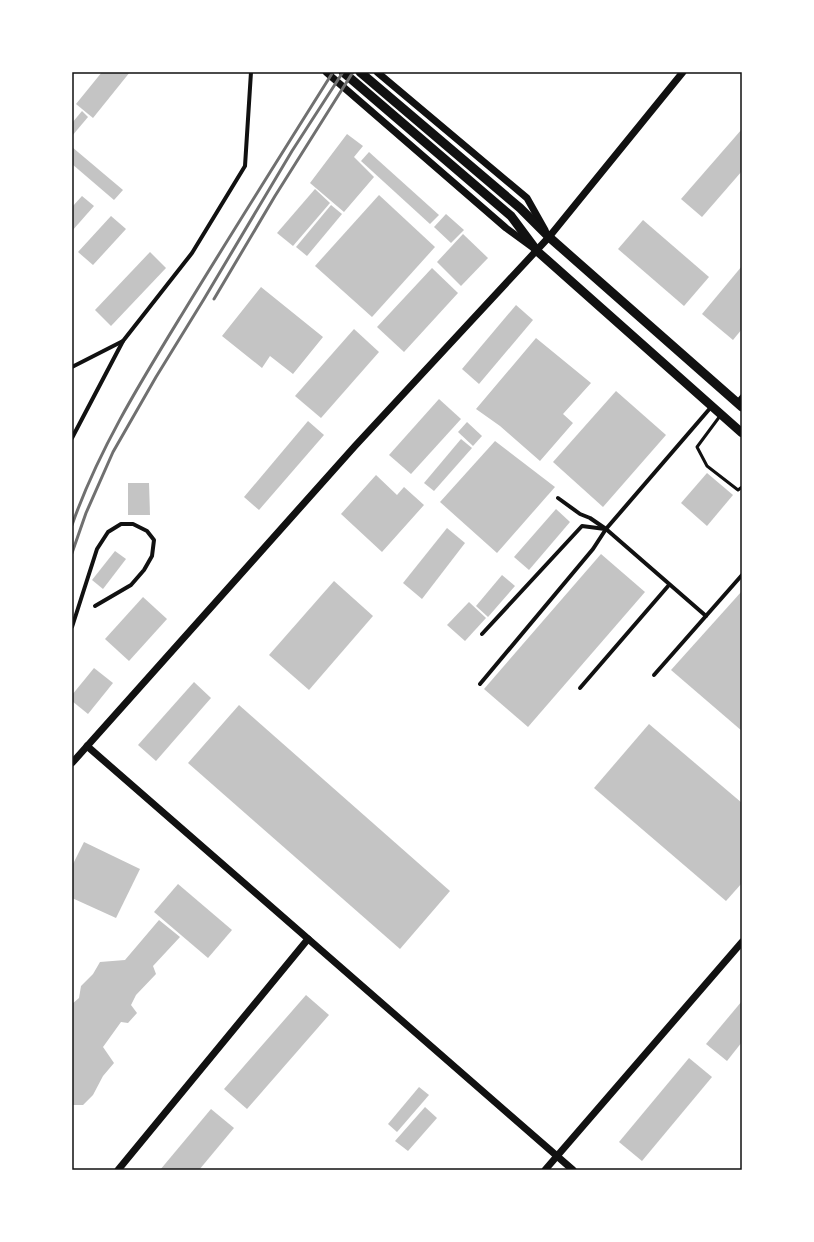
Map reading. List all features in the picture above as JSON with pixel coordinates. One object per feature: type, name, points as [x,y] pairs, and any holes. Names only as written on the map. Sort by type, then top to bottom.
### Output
[{"type":"main road","points":[[343,72],[512,216],[537,251],[742,433]]},
{"type":"main road","points":[[360,72],[520,208],[549,237],[740,402]]},
{"type":"street","points":[[72,438],[123,341],[192,253],[245,166],[252,72]]},
{"type":"street","points":[[326,72],[506,228],[537,251]]},
{"type":"street","points":[[377,72],[526,198],[549,237]]},
{"type":"street","points":[[72,763],[355,446],[537,251],[683,72]]},
{"type":"street","points":[[72,367],[123,341]]},
{"type":"street","points":[[480,684],[593,550],[606,529],[712,406]]},
{"type":"street","points":[[558,498],[580,514],[590,518],[606,529],[706,616]]},
{"type":"street","points":[[72,627],[97,549],[108,532],[121,524],[133,524],[147,531],[154,540],[152,556],[144,570],[131,585],[95,606]]},
{"type":"street","points":[[482,634],[582,526],[606,529]]},
{"type":"street","points":[[654,675],[742,575]]},
{"type":"street","points":[[580,688],[669,585]]},
{"type":"street","points":[[87,746],[573,1170]]},
{"type":"street","points":[[118,1170],[308,939]]},
{"type":"street","points":[[544,1170],[742,942]]},
{"type":"lane","points":[[721,414],[697,447],[707,466],[738,490],[742,487]]},
{"type":"building","points":[[102,72],[130,72],[93,118],[76,104]]},
{"type":"building","points":[[82,111],[88,117],[72,136],[72,123]]},
{"type":"building","points":[[742,129],[742,171],[702,217],[681,199]]},
{"type":"building","points":[[347,134],[363,146],[354,157],[374,177],[344,212],[310,183]]},
{"type":"building","points":[[72,147],[123,190],[114,200],[72,164]]},
{"type":"building","points":[[369,152],[439,215],[430,224],[361,161]]},
{"type":"building","points":[[315,189],[330,203],[293,246],[277,233]]},
{"type":"building","points":[[379,195],[435,247],[372,317],[315,266]]},
{"type":"building","points":[[82,196],[94,206],[72,231],[72,207]]},
{"type":"building","points":[[331,205],[342,214],[307,256],[296,247]]},
{"type":"building","points":[[446,214],[464,230],[451,243],[434,227]]},
{"type":"building","points":[[111,216],[126,229],[93,265],[78,252]]},
{"type":"building","points":[[643,220],[709,277],[684,306],[618,249]]},
{"type":"building","points":[[463,234],[488,258],[461,286],[437,262]]},
{"type":"building","points":[[150,252],[166,268],[111,326],[95,310]]},
{"type":"building","points":[[742,266],[742,329],[733,340],[702,314]]},
{"type":"building","points":[[432,268],[458,293],[404,352],[377,327]]},
{"type":"building","points":[[261,287],[323,337],[293,374],[270,356],[262,368],[222,336]]},
{"type":"building","points":[[516,305],[533,320],[479,384],[462,369]]},
{"type":"building","points":[[354,329],[379,352],[321,418],[295,396]]},
{"type":"building","points":[[536,338],[591,383],[563,414],[573,423],[540,461],[500,426],[476,409]]},
{"type":"building","points":[[616,391],[666,435],[603,507],[553,462]]},
{"type":"building","points":[[439,399],[461,419],[411,474],[389,455]]},
{"type":"building","points":[[308,421],[324,435],[259,510],[244,497]]},
{"type":"building","points":[[467,422],[482,436],[473,446],[458,432]]},
{"type":"building","points":[[461,439],[472,448],[434,491],[424,483]]},
{"type":"building","points":[[495,441],[555,487],[497,553],[440,502]]},
{"type":"building","points":[[707,473],[733,495],[707,526],[681,503]]},
{"type":"building","points":[[376,475],[397,495],[404,487],[424,505],[382,552],[341,514]]},
{"type":"building","points":[[128,483],[149,483],[150,515],[128,515]]},
{"type":"building","points":[[556,509],[570,522],[529,570],[514,557]]},
{"type":"building","points":[[447,528],[465,543],[422,599],[403,583]]},
{"type":"building","points":[[115,551],[126,559],[103,589],[92,580]]},
{"type":"building","points":[[601,554],[645,592],[528,727],[484,689]]},
{"type":"building","points":[[502,575],[515,586],[488,617],[476,606]]},
{"type":"building","points":[[334,581],[373,616],[309,690],[269,655]]},
{"type":"building","points":[[742,591],[742,731],[671,670]]},
{"type":"building","points":[[143,597],[167,619],[129,661],[105,639]]},
{"type":"building","points":[[469,602],[486,618],[465,641],[447,625]]},
{"type":"building","points":[[94,668],[113,683],[88,714],[72,701],[72,695]]},
{"type":"building","points":[[194,682],[211,698],[156,761],[138,745]]},
{"type":"building","points":[[239,705],[450,891],[400,949],[188,763]]},
{"type":"building","points":[[649,724],[742,803],[742,883],[726,901],[594,788]]},
{"type":"building","points":[[84,842],[140,869],[116,918],[72,898],[72,866]]},
{"type":"building","points":[[178,884],[232,930],[208,958],[154,912]]},
{"type":"building","points":[[159,920],[180,937],[153,966],[156,974],[136,995],[131,1005],[137,1013],[128,1023],[121,1022],[103,1047],[114,1063],[103,1076],[93,1095],[83,1105],[72,1105],[72,1004],[79,998],[81,986],[93,974],[100,962],[125,960]]},
{"type":"building","points":[[306,995],[329,1015],[247,1109],[224,1089]]},
{"type":"building","points":[[742,1001],[742,1042],[727,1061],[706,1044]]},
{"type":"building","points":[[689,1058],[712,1077],[642,1161],[619,1142]]},
{"type":"building","points":[[419,1087],[429,1095],[397,1132],[388,1124]]},
{"type":"building","points":[[425,1107],[437,1118],[408,1151],[395,1141]]},
{"type":"building","points":[[211,1109],[234,1128],[199,1170],[160,1170]]},
{"type":"railway","points":[[72,525],[94,471],[135,392],[333,72]]},
{"type":"railway","points":[[72,553],[86,513],[113,452],[156,377],[292,151],[343,72]]},
{"type":"railway","points":[[214,299],[275,196],[353,72]]}]
